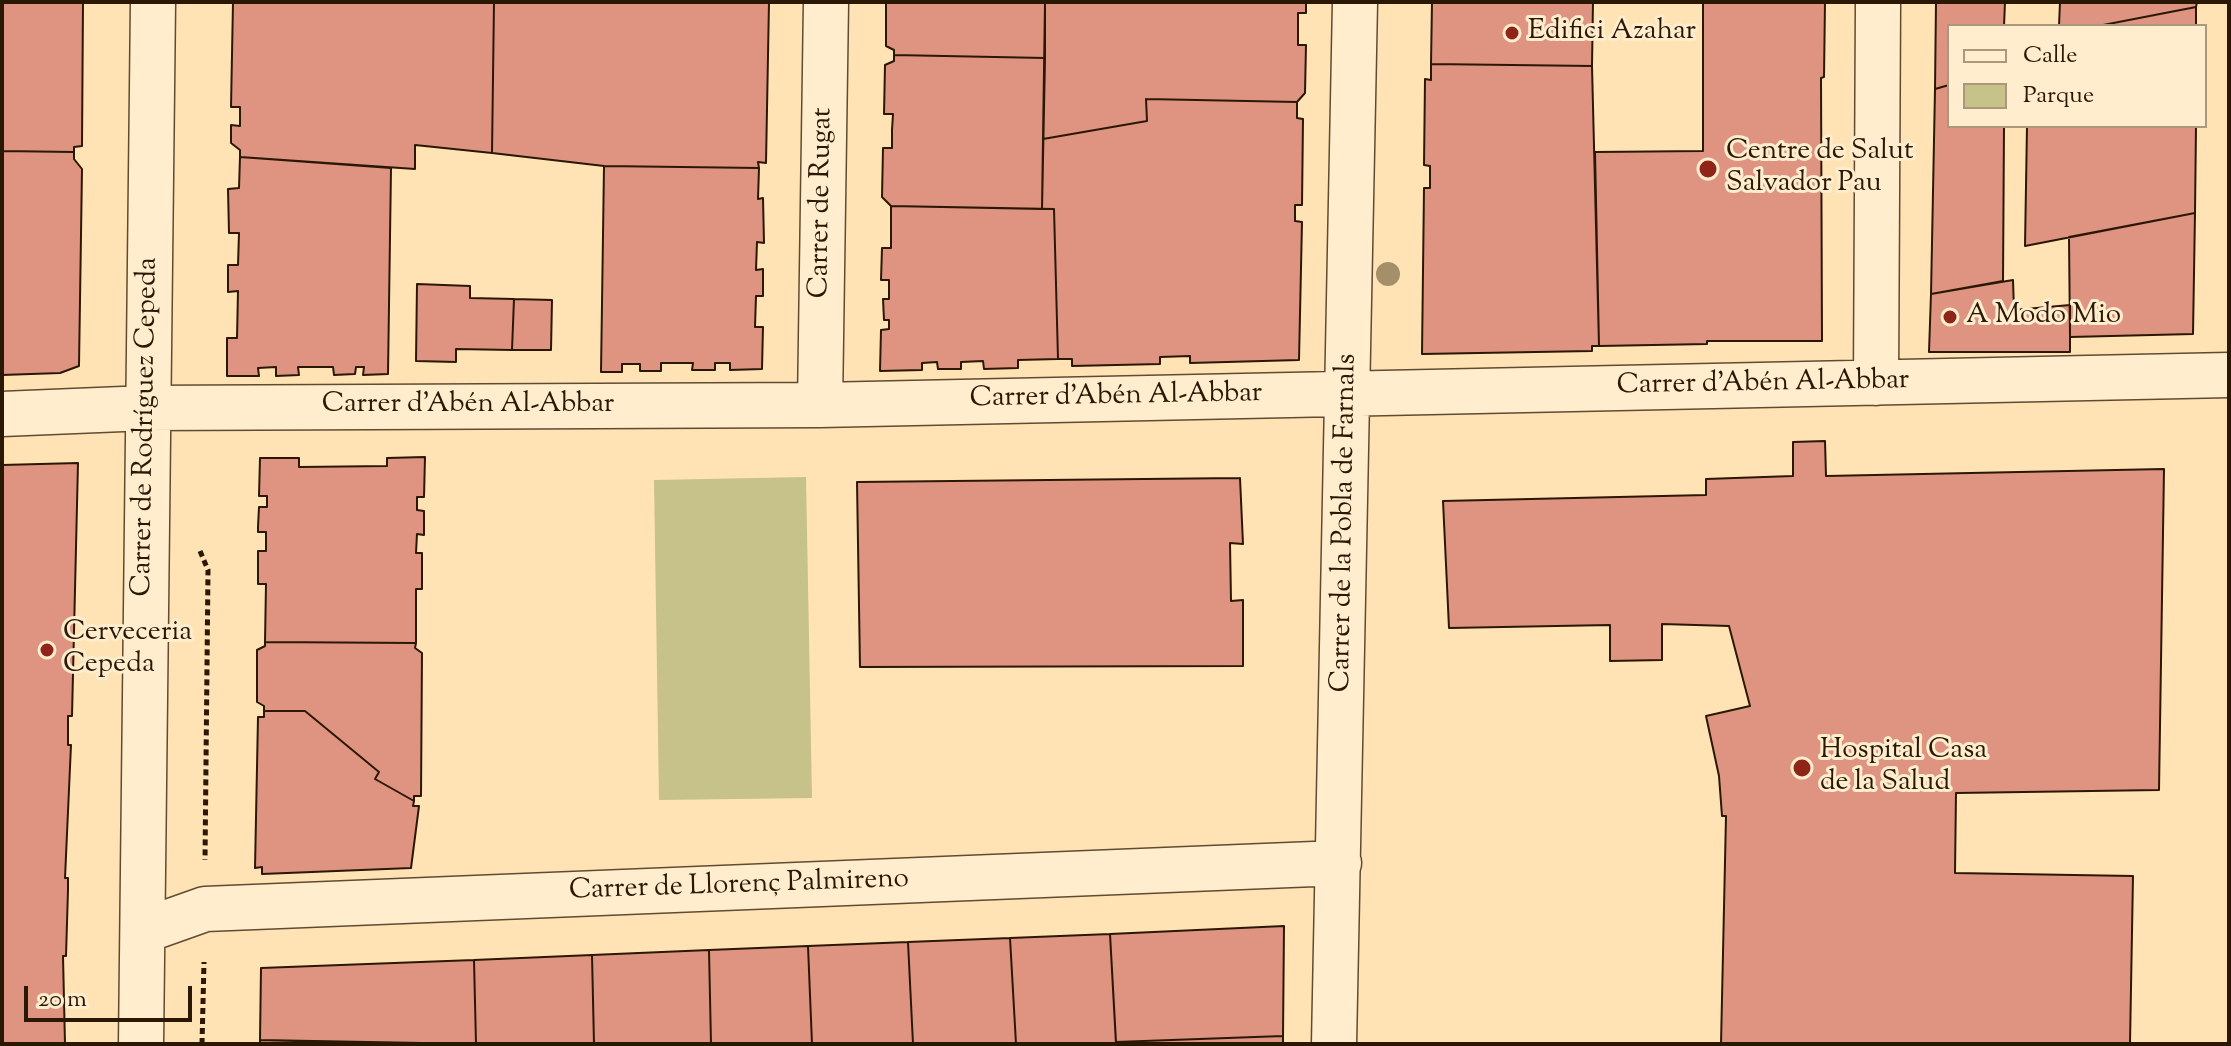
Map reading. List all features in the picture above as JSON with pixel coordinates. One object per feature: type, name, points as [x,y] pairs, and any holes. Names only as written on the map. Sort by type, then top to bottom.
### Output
[{"type":"street","name":"Carrer de Rodríguez Cepeda","points":[[141,1044],[153,2]]},
{"type":"street","name":"Carrer de Rugat","points":[[820,405],[826,2]]},
{"type":"street","name":"Carrer de la Pobla de Farnals","points":[[1334,1044],[1355,2]]},
{"type":"street","points":[[1876,383],[1878,2]]},
{"type":"street","name":"Carrer d'Abén Al-Abbar","points":[[2,414],[147,408],[820,405],[2229,375]]},
{"type":"street","name":"Carrer de Llorenç Palmireno","points":[[143,931],[205,909],[1339,863]]},
{"type":"green space","points":[[806,477],[812,798],[659,800],[654,480]]},
{"type":"building","points":[[2,2],[83,2],[82,146],[74,147],[74,152],[2,151]]},
{"type":"building","points":[[233,2],[494,2],[492,153],[415,145],[415,169],[240,157],[240,150],[231,143],[231,125],[240,126],[240,107],[231,107]]},
{"type":"building","points":[[494,2],[769,2],[766,163],[758,162],[759,168],[604,166],[492,153]]},
{"type":"building","points":[[886,2],[1045,2],[1045,58],[894,55],[894,50],[886,46]]},
{"type":"building","points":[[1045,2],[1306,2],[1306,13],[1298,13],[1298,45],[1306,45],[1305,93],[1297,102],[1146,99],[1147,121],[1043,139]]},
{"type":"building","name":"Edifici Azahar","points":[[1432,2],[1593,2],[1592,66],[1431,64]]},
{"type":"building","name":"Centre de Salut Salvador Pau","points":[[1703,2],[1825,2],[1824,77],[1821,78],[1822,341],[1707,341],[1707,344],[1599,346],[1595,152],[1703,151]]},
{"type":"building","points":[[1936,2],[2005,2],[2004,24],[1947,24],[1947,86],[1935,89]]},
{"type":"building","points":[[2060,2],[2197,2],[2196,7],[2108,24],[2059,24]]},
{"type":"building","points":[[2196,7],[2196,24],[2108,24]]},
{"type":"building","points":[[894,55],[1045,58],[1042,209],[891,206],[882,197],[883,148],[892,148],[893,114],[884,114],[885,65],[894,61]]},
{"type":"building","points":[[1431,64],[1592,66],[1599,346],[1592,346],[1592,351],[1422,354],[1424,188],[1430,188],[1430,166],[1424,165],[1425,79],[1431,80]]},
{"type":"building","points":[[1947,86],[1947,128],[2004,128],[2003,281],[1931,294],[1935,89]]},
{"type":"building","points":[[1146,99],[1297,102],[1297,118],[1303,119],[1302,205],[1295,205],[1295,221],[1302,222],[1299,360],[1190,363],[1190,356],[1160,357],[1160,364],[1072,366],[1072,359],[1058,359],[1054,209],[1042,209],[1043,139],[1147,121]]},
{"type":"building","points":[[2027,128],[2196,128],[2195,213],[2025,246]]},
{"type":"building","points":[[2,151],[74,152],[74,159],[82,169],[79,366],[60,373],[2,375]]},
{"type":"building","points":[[240,157],[391,168],[388,374],[363,375],[364,367],[356,367],[355,374],[334,375],[333,367],[298,367],[299,375],[276,376],[276,367],[258,368],[259,376],[227,376],[227,338],[237,338],[238,291],[228,292],[228,265],[238,265],[239,233],[229,233],[228,189],[239,188]]},
{"type":"building","points":[[604,166],[759,168],[758,199],[763,198],[764,243],[757,242],[756,270],[763,269],[763,296],[756,296],[755,327],[763,327],[762,369],[730,370],[730,363],[715,363],[715,370],[692,370],[693,363],[661,363],[661,371],[640,371],[640,364],[622,364],[622,372],[601,372]]},
{"type":"building","points":[[891,206],[1054,209],[1058,359],[1018,360],[1018,368],[984,369],[983,361],[961,362],[961,369],[938,369],[937,362],[922,363],[922,370],[880,371],[881,330],[889,329],[889,320],[884,320],[883,299],[889,299],[889,280],[881,280],[882,248],[891,248]]},
{"type":"building","points":[[2195,213],[2193,334],[2070,337],[2069,237]]},
{"type":"building","points":[[2013,280],[2014,310],[2070,305],[2070,352],[1929,352],[1931,294]]},
{"type":"building","points":[[417,284],[470,286],[470,298],[514,299],[512,350],[456,349],[456,362],[416,361]]},
{"type":"building","points":[[514,299],[552,300],[551,350],[512,350]]},
{"type":"building","points":[[1825,441],[1826,476],[2164,469],[2159,790],[1956,793],[1955,873],[2133,876],[2130,1044],[1721,1044],[1726,816],[1722,816],[1719,776],[1706,716],[1750,706],[1729,626],[1662,624],[1662,660],[1610,661],[1610,625],[1449,628],[1443,501],[1706,495],[1706,479],[1793,476],[1793,442]]},
{"type":"building","points":[[425,457],[424,497],[417,497],[417,510],[424,511],[424,535],[417,534],[416,553],[422,553],[422,589],[416,589],[416,643],[265,642],[266,584],[258,584],[258,551],[266,551],[266,532],[258,532],[258,527],[259,507],[267,507],[267,496],[259,496],[260,458],[299,458],[299,467],[387,466],[387,458]]},
{"type":"building","points":[[78,463],[72,716],[68,716],[68,745],[71,745],[65,878],[68,878],[66,956],[63,956],[65,1044],[2,1044],[2,465]]},
{"type":"building","points":[[1240,478],[1243,544],[1230,543],[1231,601],[1243,600],[1243,666],[860,667],[857,482]]},
{"type":"building","points":[[265,642],[416,643],[415,648],[422,653],[421,796],[414,796],[414,801],[375,779],[379,772],[305,711],[264,711],[264,706],[257,702],[257,650],[265,646]]},
{"type":"building","points":[[264,711],[305,711],[379,772],[375,779],[414,801],[413,806],[419,806],[411,868],[262,874],[262,867],[255,868],[258,717],[264,717]]},
{"type":"building","points":[[1284,926],[1283,1036],[1116,1042],[1110,934]]},
{"type":"building","points":[[1110,934],[1116,1044],[1016,1044],[1010,938]]},
{"type":"building","points":[[1010,938],[1016,1044],[913,1044],[908,942]]},
{"type":"building","points":[[908,942],[913,1044],[812,1044],[808,946]]},
{"type":"building","points":[[808,946],[812,1044],[711,1044],[709,950]]},
{"type":"building","points":[[709,950],[711,1044],[594,1044],[592,955]]},
{"type":"building","points":[[592,955],[594,1044],[476,1044],[474,960]]},
{"type":"building","points":[[474,960],[476,1044],[260,1040],[261,968]]},
{"type":"building","points":[[1283,1036],[1283,1044],[1116,1042]]},
{"type":"building","points":[[260,1040],[402,1044],[260,1044]]},
{"type":"place","name":"Edifici Azahar","points":[[1512,33]]},
{"type":"place","name":"Centre de Salut Salvador Pau","points":[[1708,169]]},
{"type":"place","name":"A Modo Mio","points":[[1950,317]]},
{"type":"place","name":"Cerveceria Cepeda","points":[[47,650]]},
{"type":"place","name":"Hospital Casa de la Salud","points":[[1802,768]]}]
